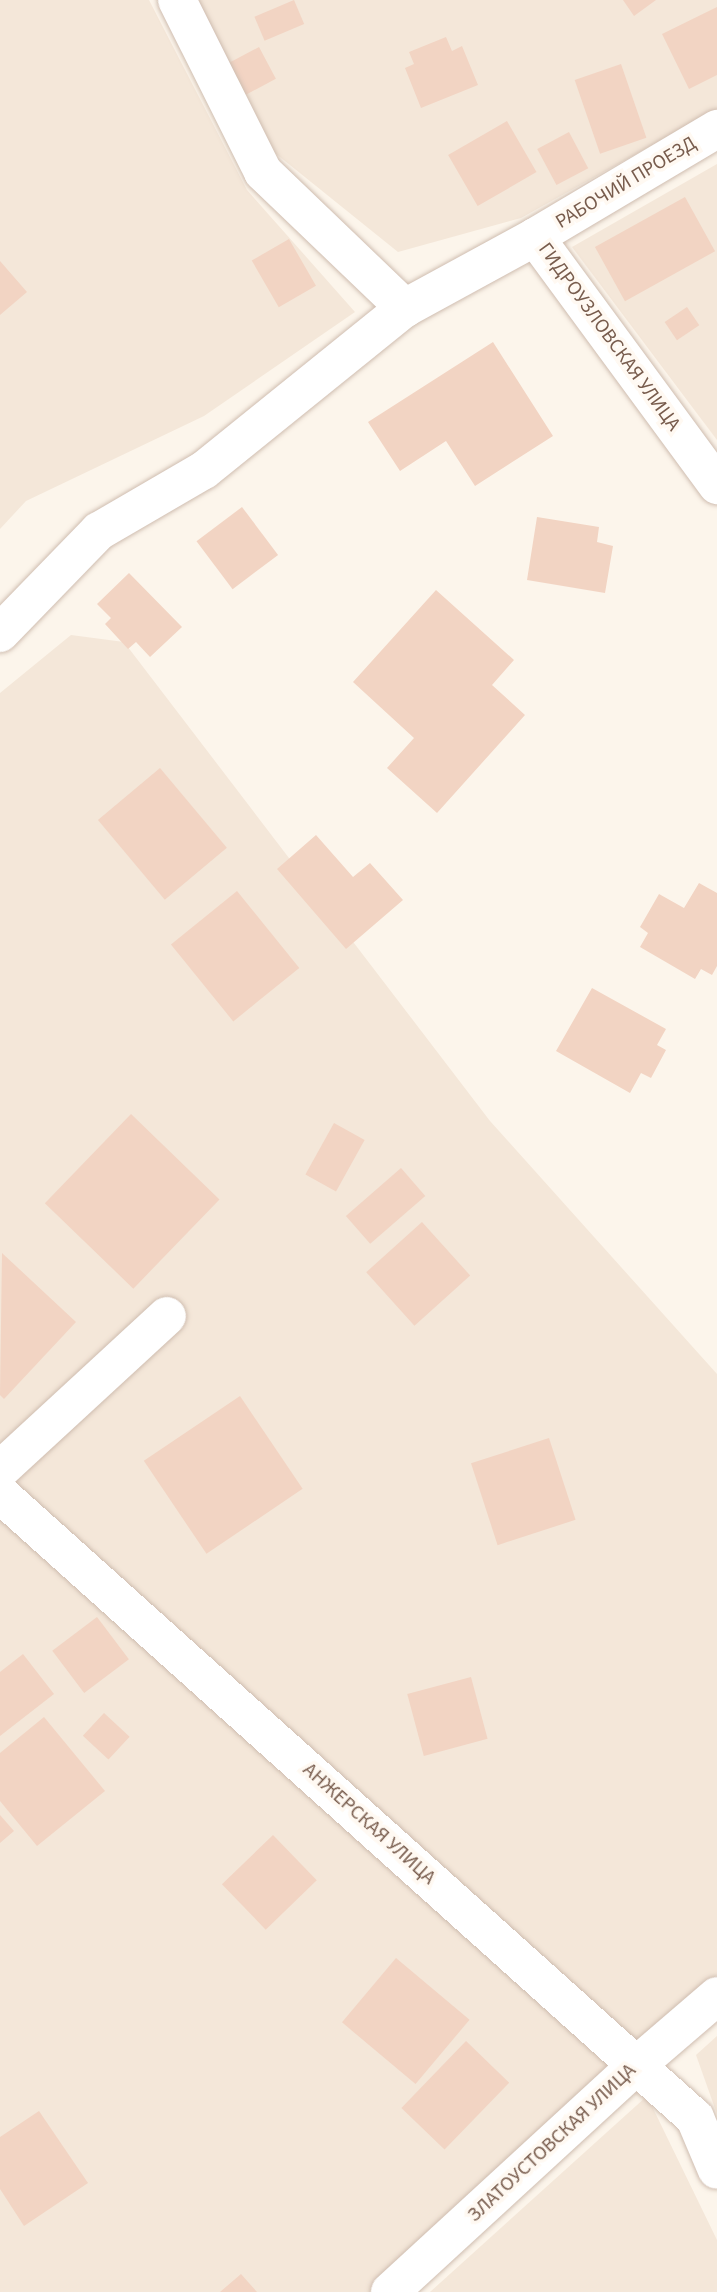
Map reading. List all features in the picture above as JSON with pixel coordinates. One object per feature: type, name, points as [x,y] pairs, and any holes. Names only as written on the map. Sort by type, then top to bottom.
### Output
[{"type":"street","points":[[177,0],[263,172],[405,308]]},
{"type":"street","name":"РАБОЧИЙ ПРОЕЗД","points":[[535,237],[717,129]]},
{"type":"street","name":"ГИДРОУЗЛОВСКАЯ УЛИЦА","points":[[0,633],[99,531],[204,470],[405,308],[535,237],[717,485]]},
{"type":"street","points":[[0,1470],[167,1316]]},
{"type":"street","name":"АНЖЕРСКАЯ УЛИЦА","points":[[0,1494],[638,2064],[695,2118],[717,2170]]},
{"type":"street","name":"ЗЛАТОУСТОВСКАЯ УЛИЦА","points":[[390,2292],[638,2064],[717,1996]]},
{"type":"shaded area","points":[[0,0],[149,0],[247,190],[355,312],[204,416],[26,501],[0,529]]},
{"type":"shaded area","points":[[199,0],[717,0],[717,109],[521,218],[398,252],[275,153],[216,60]]},
{"type":"shaded area","points":[[717,164],[717,440],[572,247]]},
{"type":"shaded area","points":[[71,635],[124,642],[490,1121],[717,1374],[717,1975],[373,2292],[0,2292],[0,693]]},
{"type":"shaded area","points":[[717,2036],[717,2114],[696,2055]]},
{"type":"shaded area","points":[[647,2096],[717,2240],[717,2292],[430,2292]]},
{"type":"building","points":[[294,0],[304,24],[265,41],[254,17]]},
{"type":"building","points":[[623,0],[656,0],[634,16]]},
{"type":"building","points":[[717,7],[717,75],[689,89],[662,34]]},
{"type":"building","points":[[446,37],[452,51],[462,46],[478,85],[421,108],[405,68],[414,64],[409,52]]},
{"type":"building","points":[[259,47],[276,79],[243,96],[226,64]]},
{"type":"building","points":[[621,64],[646,138],[600,154],[575,80]]},
{"type":"building","points":[[507,121],[536,172],[478,206],[448,155]]},
{"type":"building","points":[[569,132],[588,168],[556,185],[537,149]]},
{"type":"building","points":[[685,197],[715,251],[625,301],[595,247]]},
{"type":"building","points":[[289,239],[316,286],[279,307],[252,260]]},
{"type":"building","points":[[0,261],[27,292],[0,315]]},
{"type":"building","points":[[687,307],[699,325],[677,340],[665,322]]},
{"type":"building","points":[[493,342],[553,436],[475,486],[446,441],[400,471],[368,422]]},
{"type":"building","points":[[242,507],[278,555],[233,589],[196,541]]},
{"type":"building","points":[[537,517],[599,527],[597,542],[613,546],[605,593],[527,580]]},
{"type":"building","points":[[129,573],[182,627],[150,657],[136,642],[128,649],[105,624],[111,618],[97,604]]},
{"type":"building","points":[[436,590],[514,660],[492,685],[525,715],[437,813],[387,768],[414,738],[353,682]]},
{"type":"building","points":[[160,768],[227,848],[165,900],[98,820]]},
{"type":"building","points":[[316,835],[353,877],[370,863],[403,900],[346,949],[277,869]]},
{"type":"building","points":[[699,883],[717,893],[717,966],[712,975],[701,969],[695,979],[640,947],[648,933],[640,927],[659,894],[684,908]]},
{"type":"building","points":[[237,891],[299,968],[233,1021],[171,944]]},
{"type":"building","points":[[592,988],[666,1029],[657,1045],[666,1050],[651,1078],[641,1073],[630,1093],[556,1051]]},
{"type":"building","points":[[131,1114],[219,1199],[133,1289],[45,1203]]},
{"type":"building","points":[[334,1123],[365,1140],[336,1192],[305,1175]]},
{"type":"building","points":[[401,1168],[425,1196],[370,1244],[346,1216]]},
{"type":"building","points":[[422,1222],[470,1276],[414,1326],[366,1272]]},
{"type":"building","points":[[2,1253],[76,1322],[4,1399],[0,1395]]},
{"type":"building","points":[[240,1396],[303,1489],[206,1554],[144,1461]]},
{"type":"building","points":[[549,1438],[576,1520],[498,1545],[471,1463]]},
{"type":"building","points":[[97,1617],[129,1659],[84,1693],[52,1651]]},
{"type":"building","points":[[23,1654],[54,1694],[0,1736],[0,1672]]},
{"type":"building","points":[[471,1677],[488,1739],[424,1756],[407,1694]]},
{"type":"building","points":[[104,1713],[130,1737],[108,1760],[83,1736]]},
{"type":"building","points":[[44,1717],[105,1791],[37,1846],[0,1801],[0,1753]]},
{"type":"building","points":[[0,1815],[14,1831],[0,1843]]},
{"type":"building","points":[[273,1835],[317,1880],[266,1930],[222,1884]]},
{"type":"building","points":[[396,1958],[470,2020],[416,2084],[342,2022]]},
{"type":"building","points":[[466,2041],[509,2083],[445,2150],[401,2108]]},
{"type":"building","points":[[39,2111],[88,2183],[24,2226],[0,2189],[0,2137]]},
{"type":"building","points":[[241,2274],[257,2292],[220,2292]]}]
